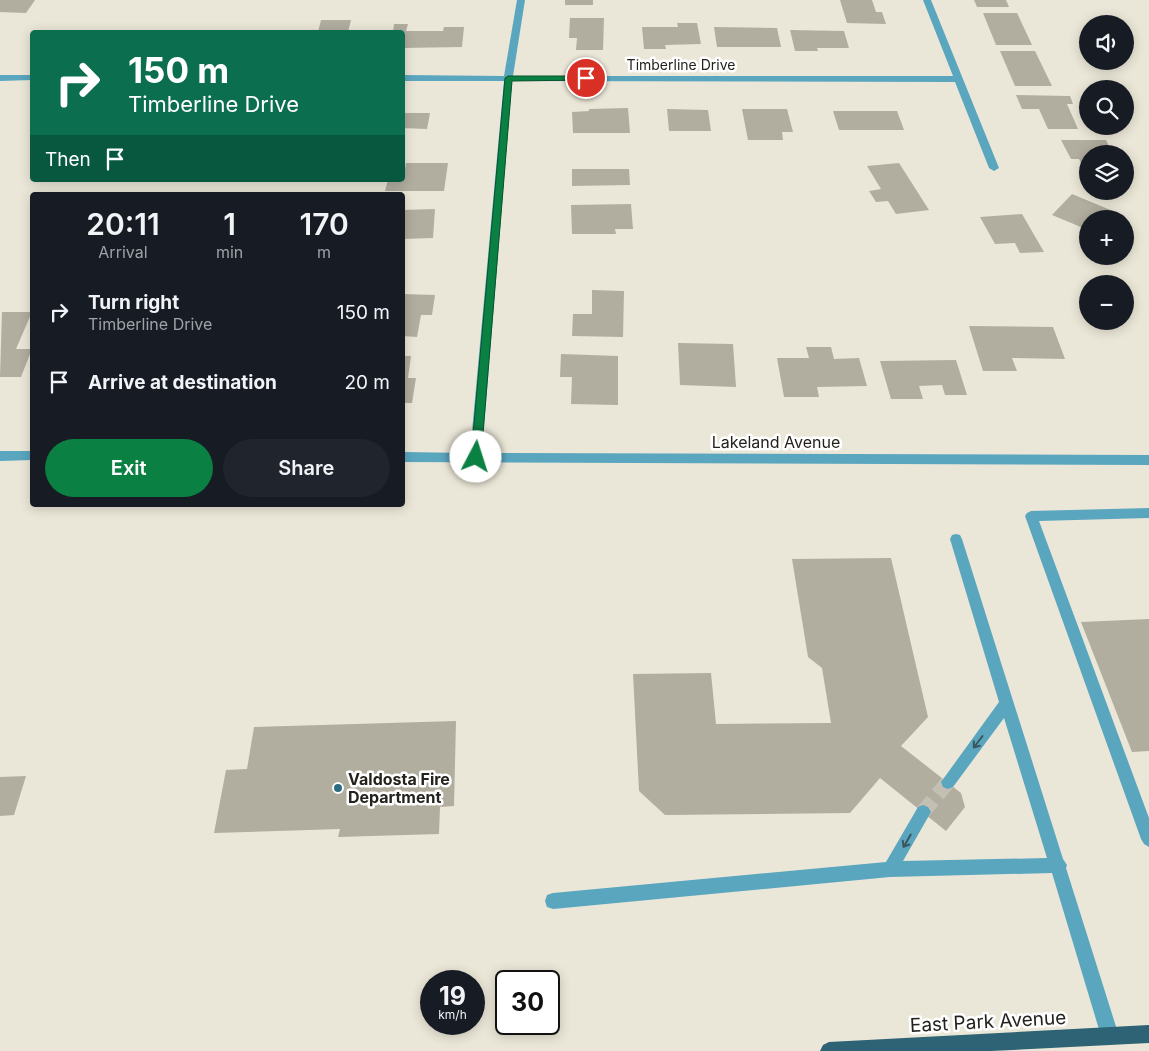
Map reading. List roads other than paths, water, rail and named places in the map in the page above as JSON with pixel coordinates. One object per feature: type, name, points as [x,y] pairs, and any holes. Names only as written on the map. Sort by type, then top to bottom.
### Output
[{"type":"main road","name":"East Park Avenue","points":[[829,1051],[1149,1034]]},
{"type":"street","points":[[476,457],[508,78],[521,0]]},
{"type":"street","points":[[927,0],[994,168]]},
{"type":"street","points":[[0,78],[30,78]]},
{"type":"street","name":"Timberline Drive","points":[[405,78],[959,79]]},
{"type":"street","points":[[0,456],[30,456]]},
{"type":"street","name":"Lakeland Avenue","points":[[405,457],[1149,460]]},
{"type":"street","points":[[1149,513],[1031,516],[1149,839]]},
{"type":"street","points":[[956,539],[1059,865],[1110,1036]]},
{"type":"street","points":[[948,782],[1007,703]]},
{"type":"street","points":[[890,870],[923,812]]},
{"type":"street","points":[[553,901],[890,870],[1059,865]]},
{"type":"tunnel","points":[[923,812],[948,782]]},
{"type":"place","name":"Valdosta Fire Department","points":[[338,788]]}]
